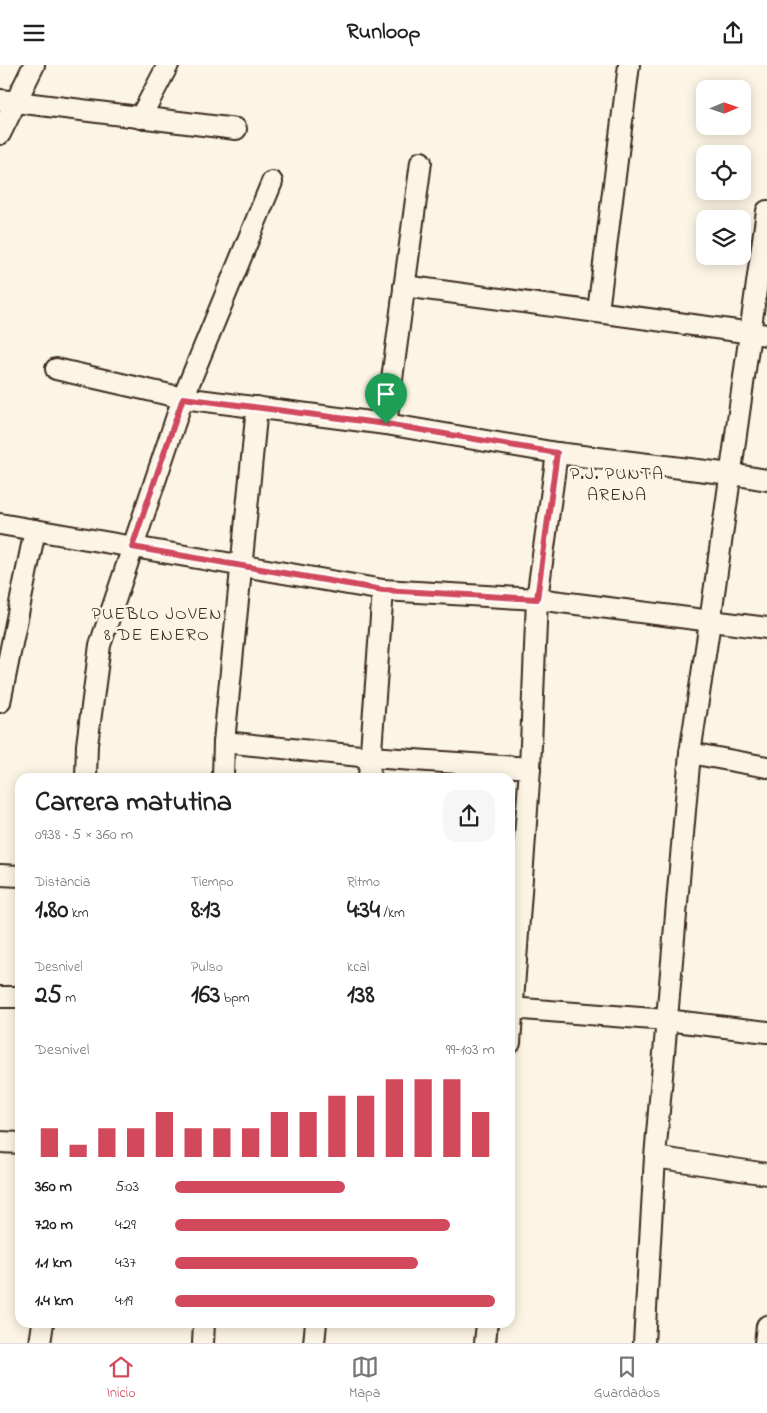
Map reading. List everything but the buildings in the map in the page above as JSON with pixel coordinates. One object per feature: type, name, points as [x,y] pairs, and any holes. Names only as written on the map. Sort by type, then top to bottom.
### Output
[{"type":"street","points":[[0,134],[8,101],[34,65]]},
{"type":"street","points":[[140,118],[168,65]]},
{"type":"street","points":[[598,311],[629,65]]},
{"type":"street","points":[[8,101],[236,129]]},
{"type":"street","points":[[386,424],[421,162]]},
{"type":"street","points":[[86,773],[87,745],[100,645],[183,398],[272,182]]},
{"type":"street","points":[[644,1343],[655,1157],[690,753],[731,474],[758,333],[767,211]]},
{"type":"street","points":[[404,286],[758,333]]},
{"type":"street","points":[[56,369],[183,398],[386,424],[557,453],[767,480]]},
{"type":"street","points":[[223,773],[224,741],[257,407]]},
{"type":"street","points":[[515,957],[530,768],[537,599],[557,453]]},
{"type":"street","points":[[0,524],[383,590],[537,599],[767,628]]},
{"type":"street","points":[[0,702],[35,530]]},
{"type":"street","points":[[369,773],[383,590]]},
{"type":"street","points":[[224,741],[370,757],[530,768]]},
{"type":"street","points":[[690,753],[767,767]]},
{"type":"street","points":[[0,875],[15,876]]},
{"type":"street","points":[[0,997],[15,997]]},
{"type":"street","points":[[515,1008],[666,1020],[767,1033]]},
{"type":"street","points":[[0,1142],[15,1143]]},
{"type":"street","points":[[655,1157],[767,1174]]},
{"type":"street","points":[[765,1343],[767,1326]]},
{"type":"street","points":[[40,1343],[42,1328]]},
{"type":"street","points":[[203,1343],[204,1328]]},
{"type":"street","points":[[314,1343],[316,1328]]},
{"type":"street","points":[[484,1343],[486,1328]]},
{"type":"district","name":"P.J. PUNTA ARENA","points":[[617,483]]},
{"type":"district","name":"PUEBLO JOVEN 8 DE ENERO","points":[[157,624]]},
{"type":"route","points":[[183,398],[386,424],[557,453],[537,599],[383,590],[132,547],[183,398]]}]
